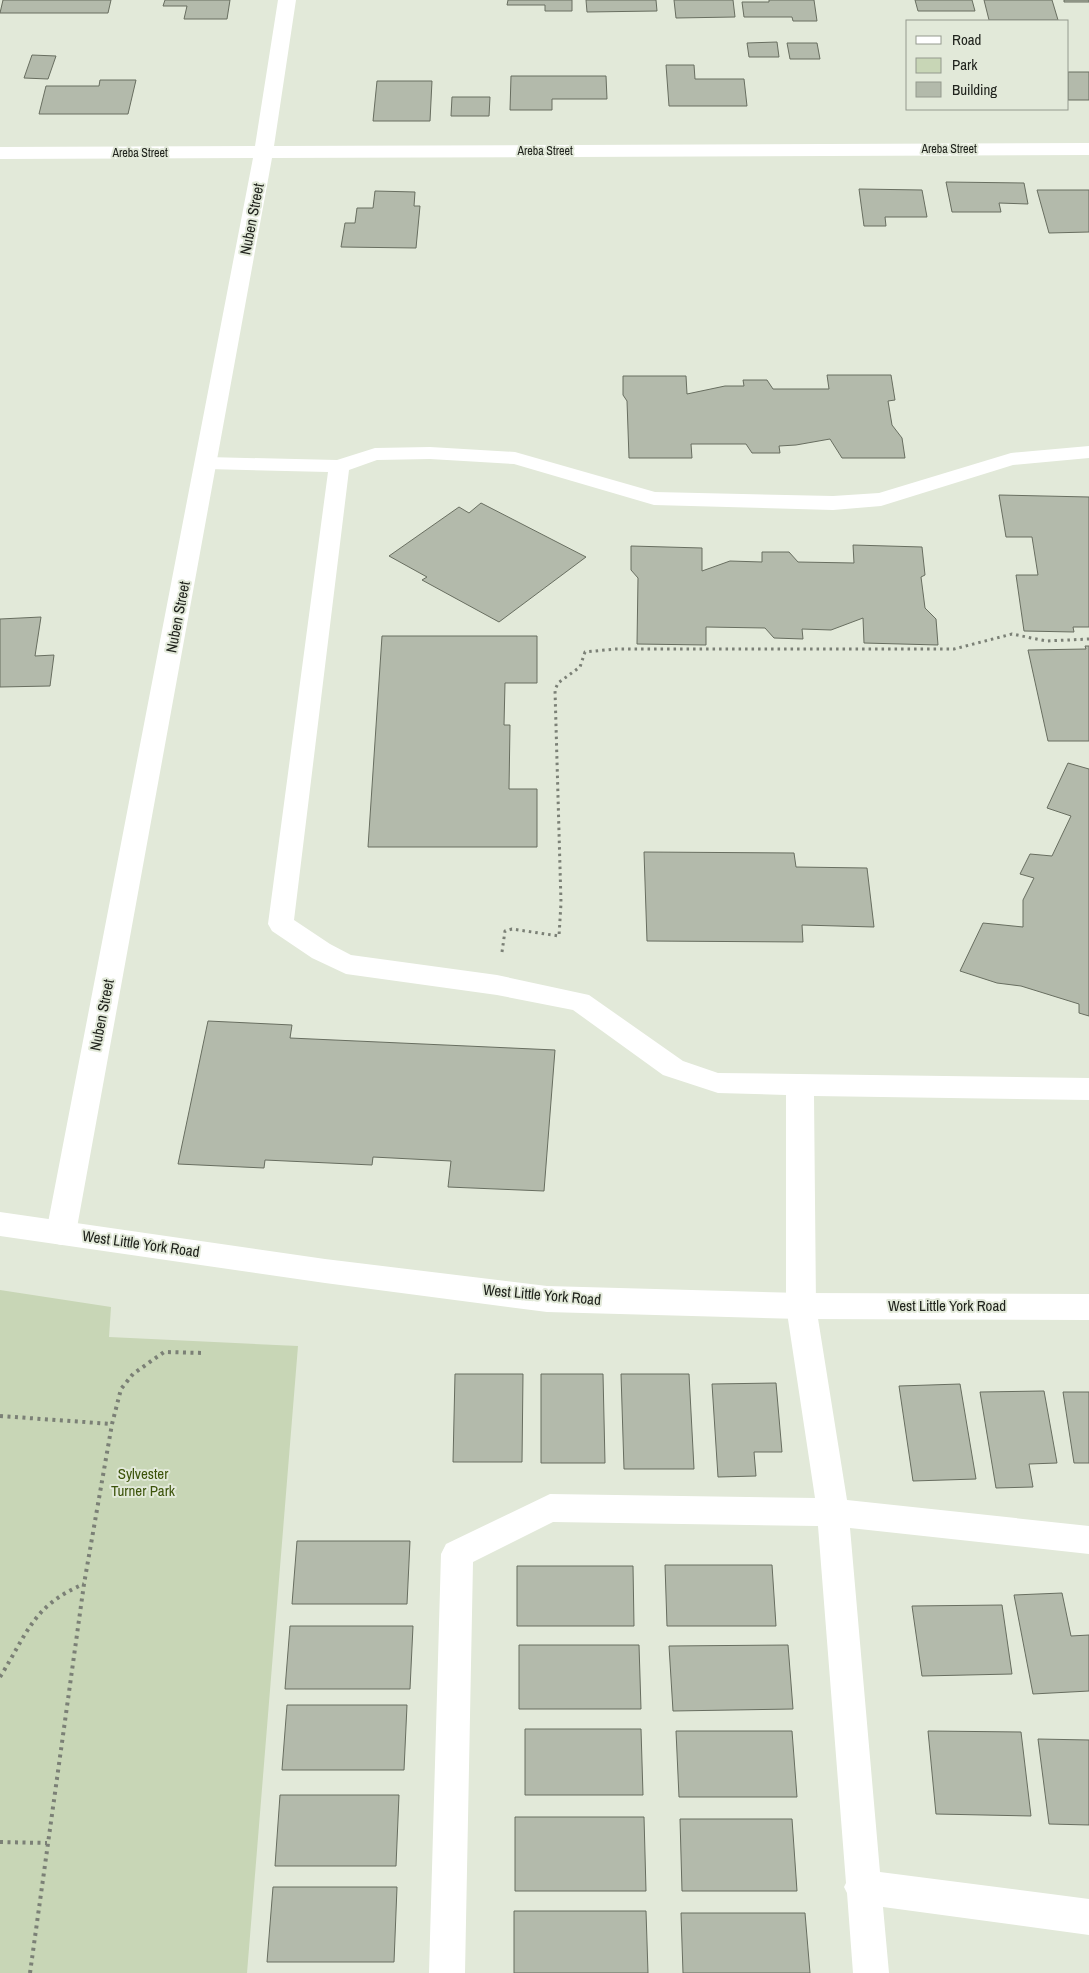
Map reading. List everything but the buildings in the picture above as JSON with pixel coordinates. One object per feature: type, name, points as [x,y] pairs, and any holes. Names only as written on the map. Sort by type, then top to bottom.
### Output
[{"type":"street","name":"Nuben Street","points":[[62,1233],[264,152],[287,0]]},
{"type":"street","name":"Areba Street","points":[[0,153],[1089,148]]},
{"type":"street","name":"West Little York Road","points":[[0,1224],[325,1271],[547,1299],[801,1306],[1089,1307]]},
{"type":"lane","points":[[207,463],[339,466],[374,454],[430,453],[515,458],[654,498],[833,504],[881,499],[1011,459],[1089,452]]},
{"type":"lane","points":[[339,466],[281,924],[321,951],[346,964],[497,985],[580,1002],[674,1068],[718,1084],[1089,1089]]},
{"type":"lane","points":[[800,1085],[801,1306],[833,1512],[862,1887],[871,1973]]},
{"type":"lane","points":[[447,1973],[457,1554],[550,1508],[833,1512],[1089,1540]]},
{"type":"lane","points":[[862,1887],[1089,1917]]},
{"type":"path","points":[[497,985],[505,932],[512,929],[559,936],[561,903],[556,690],[558,683],[580,667],[584,652],[615,649],[954,649],[1012,634],[1046,641],[1089,639]]},
{"type":"path","points":[[30,1973],[84,1584],[112,1424],[121,1389],[133,1374],[150,1360],[164,1352],[204,1353]]},
{"type":"path","points":[[0,1416],[112,1424]]},
{"type":"path","points":[[0,1677],[31,1621],[51,1601],[68,1589],[84,1584]]},
{"type":"path","points":[[0,1842],[47,1843]]},
{"type":"green space","name":"Sylvester Turner Park","points":[[0,1290],[111,1307],[109,1337],[298,1346],[247,1973],[0,1973]]}]
